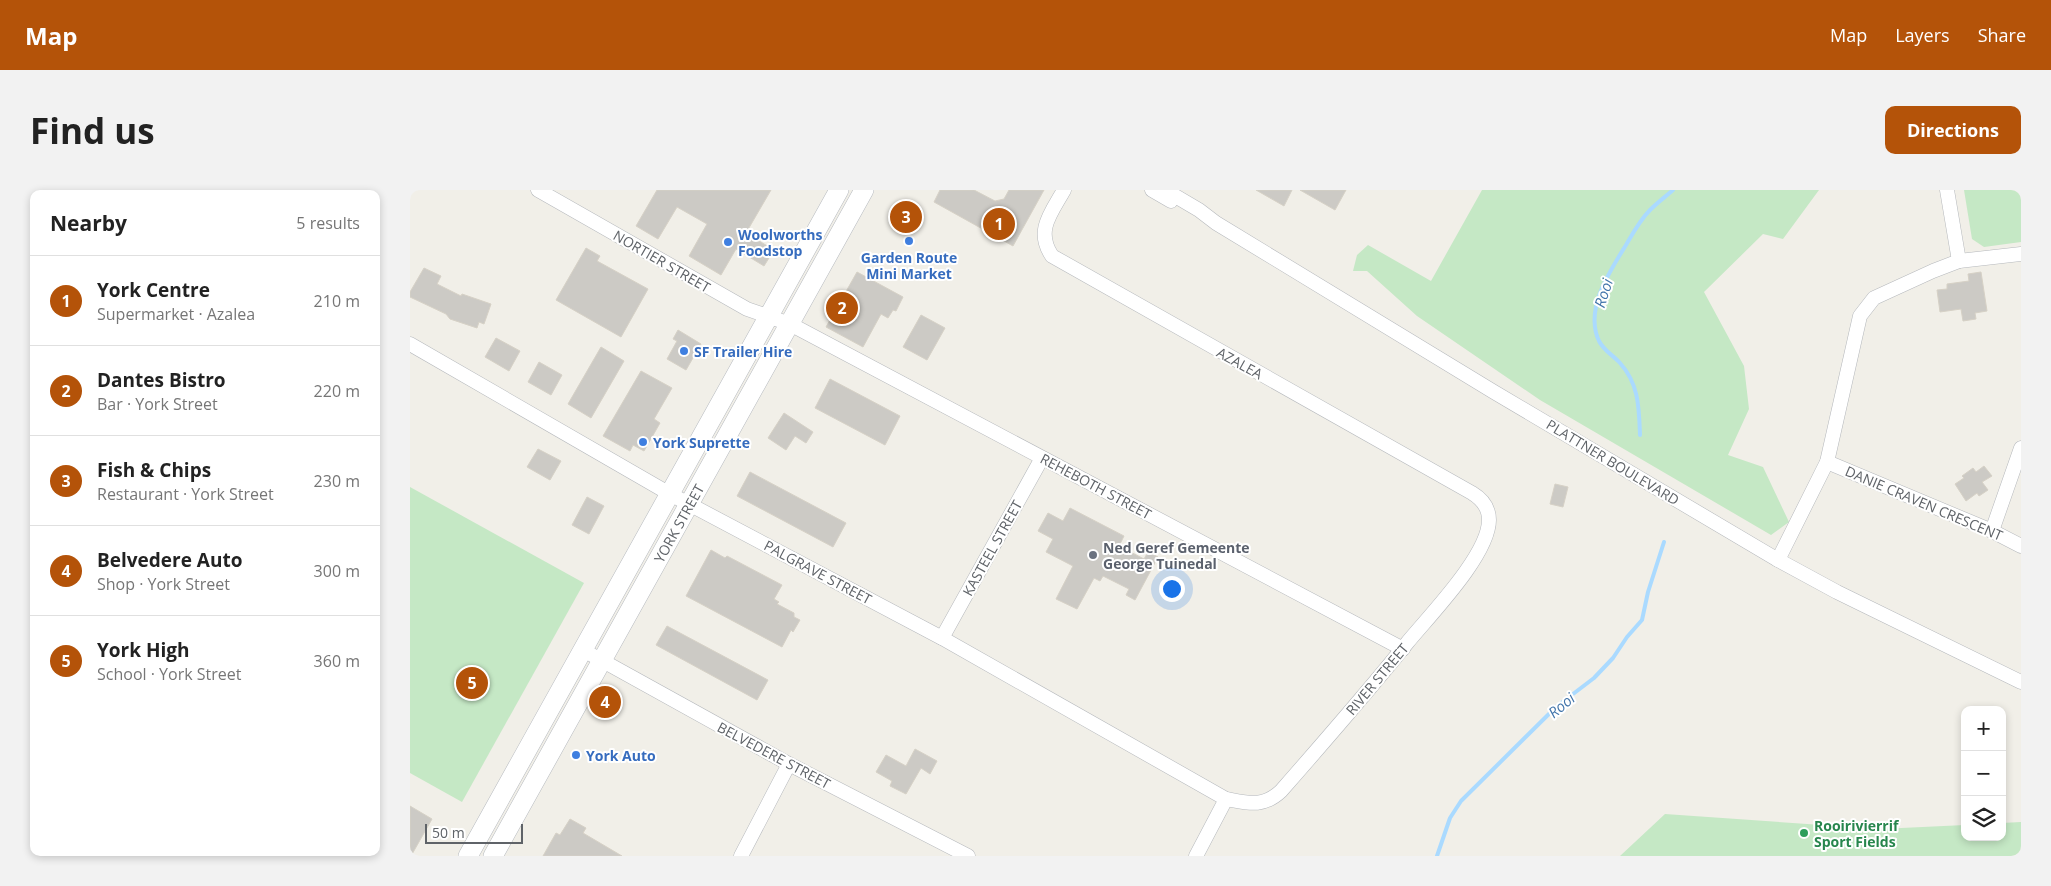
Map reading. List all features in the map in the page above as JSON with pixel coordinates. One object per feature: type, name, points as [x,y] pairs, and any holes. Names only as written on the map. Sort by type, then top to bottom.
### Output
[{"type":"main road","name":"YORK STREET","points":[[468,856],[840,190]]},
{"type":"main road","name":"YORK STREET","points":[[493,856],[864,190]]},
{"type":"street","name":"NORTIER STREET","points":[[538,190],[747,309],[768,318],[790,324]]},
{"type":"street","name":"AZALEA","points":[[1064,190],[1044,228],[1044,240],[1052,256],[1481,498],[1488,510]]},
{"type":"street","name":"PLATTNER BOULEVARD","points":[[1152,190],[1207,221],[1216,223]]},
{"type":"street","name":"PLATTNER BOULEVARD","points":[[1165,190],[1502,397],[1778,560],[1837,592],[2021,682]]},
{"type":"street","points":[[1947,190],[1959,261]]},
{"type":"street","points":[[1778,560],[1827,462],[1860,316],[1874,298],[1904,283],[1959,261],[2021,254]]},
{"type":"street","name":"REHEBOTH STREET","points":[[790,324],[1403,649]]},
{"type":"street","name":"PALGRAVE STREET","points":[[410,344],[670,494],[942,638],[1226,799]]},
{"type":"street","points":[[1992,531],[2021,448]]},
{"type":"street","name":"KASTEEL STREET","points":[[942,638],[1042,458]]},
{"type":"street","name":"DANIE CRAVEN CRESCENT","points":[[1827,462],[1992,531],[2021,546]]},
{"type":"street","name":"RIVER STREET","points":[[1226,799],[1251,804],[1273,799],[1403,649],[1460,579],[1477,552],[1487,531],[1489,521],[1488,510]]},
{"type":"street","name":"BELVEDERE STREET","points":[[583,650],[789,764],[968,856]]},
{"type":"street","points":[[742,856],[789,764]]},
{"type":"street","points":[[1196,856],[1226,799]]},
{"type":"green space","points":[[1482,190],[1819,190],[1783,239],[1763,234],[1704,292],[1744,366],[1749,409],[1728,455],[1763,467],[1789,522],[1771,535],[1540,400],[1417,316],[1367,271],[1353,271],[1357,255],[1368,245],[1431,281]]},
{"type":"green space","points":[[1964,190],[2021,190],[2021,242],[1984,247],[1972,239]]},
{"type":"green space","points":[[410,487],[584,583],[462,802],[410,773]]},
{"type":"green space","name":"Rooirivierrif Sport Fields","points":[[1665,814],[1880,829],[1961,825],[1961,841],[2006,841],[2006,823],[2021,822],[2021,856],[1620,856]]},
{"type":"building","points":[[657,190],[771,190],[746,233],[774,250],[764,266],[736,249],[721,275],[689,256],[707,224],[677,207],[658,239],[636,226]]},
{"type":"building","points":[[940,190],[974,190],[995,201],[1004,199],[1009,190],[1044,190],[1013,246],[934,202]]},
{"type":"building","points":[[1256,190],[1292,190],[1284,206]]},
{"type":"building","points":[[1300,190],[1346,190],[1335,210]]},
{"type":"building","points":[[586,248],[600,256],[597,261],[648,289],[621,337],[556,300]]},
{"type":"building","points":[[424,268],[441,276],[437,284],[461,296],[462,294],[491,304],[484,324],[479,322],[477,328],[450,319],[446,314],[410,297],[410,292]]},
{"type":"building","points":[[857,272],[903,297],[896,311],[893,310],[888,318],[881,314],[863,347],[826,327]]},
{"type":"building","points":[[1981,272],[1987,311],[1975,313],[1976,319],[1963,321],[1961,309],[1940,312],[1937,290],[1947,289],[1947,284],[1969,281],[1968,274]]},
{"type":"building","points":[[921,315],[945,328],[927,360],[903,347]]},
{"type":"building","name":"SF Trailer Hire","points":[[678,330],[701,344],[686,370],[667,359],[677,341],[673,339]]},
{"type":"building","points":[[496,338],[520,351],[509,371],[485,357]]},
{"type":"building","points":[[601,347],[624,361],[591,418],[568,404]]},
{"type":"building","points":[[539,362],[562,375],[551,395],[528,382]]},
{"type":"building","points":[[641,371],[672,388],[654,419],[660,423],[644,451],[633,445],[630,451],[603,436]]},
{"type":"building","points":[[830,379],[900,416],[885,445],[815,408]]},
{"type":"building","points":[[784,413],[813,432],[806,443],[795,436],[786,450],[768,438]]},
{"type":"building","points":[[538,449],[561,461],[550,480],[527,467]]},
{"type":"building","points":[[1984,466],[1992,476],[1982,482],[1988,490],[1979,496],[1977,493],[1966,501],[1955,484],[1973,468],[1976,472]]},
{"type":"building","points":[[750,472],[846,523],[833,547],[737,496]]},
{"type":"building","points":[[1555,484],[1568,487],[1563,507],[1550,504]]},
{"type":"building","points":[[587,497],[604,506],[589,534],[572,525]]},
{"type":"building","name":"Ned Geref Gemeente George Tuinedal","points":[[1070,508],[1124,536],[1119,546],[1144,559],[1148,552],[1158,557],[1135,600],[1126,595],[1129,589],[1103,576],[1100,581],[1094,578],[1077,609],[1056,599],[1073,566],[1046,552],[1053,539],[1038,531],[1048,513],[1063,521]]},
{"type":"building","points":[[711,550],[725,558],[727,556],[782,585],[774,599],[779,602],[777,604],[794,613],[794,617],[800,620],[793,632],[791,630],[782,647],[686,596]]},
{"type":"building","points":[[667,626],[768,680],[757,700],[656,645]]},
{"type":"building","points":[[915,749],[937,761],[930,774],[921,768],[906,794],[890,786],[892,781],[876,772],[886,755],[906,766]]},
{"type":"building","points":[[410,806],[432,819],[411,856],[410,856]]},
{"type":"building","points":[[570,819],[586,828],[583,833],[622,856],[543,856],[556,833],[560,835]]},
{"type":"waterway","name":"Rooi","points":[[1640,435],[1637,397],[1631,379],[1617,360],[1603,348],[1595,329],[1595,316],[1597,303],[1606,278],[1634,231],[1650,210],[1673,190]]},
{"type":"waterway","name":"Rooi","points":[[1437,856],[1450,818],[1461,801],[1556,707],[1594,678],[1613,658],[1627,637],[1642,620],[1648,592],[1664,542]]},
{"type":"place","name":"Fish & Chips","points":[[906,217]]},
{"type":"place","name":"York Centre","points":[[999,224]]},
{"type":"place","name":"Garden Route Mini Market","points":[[909,241]]},
{"type":"place","name":"Woolworths Foodstop","points":[[728,242]]},
{"type":"place","name":"Dantes Bistro","points":[[842,308]]},
{"type":"place","name":"SF Trailer Hire","points":[[684,351]]},
{"type":"place","name":"York Suprette","points":[[643,442]]},
{"type":"place","name":"Ned Geref Gemeente George Tuinedal","points":[[1093,555]]},
{"type":"place","name":"York High","points":[[472,683]]},
{"type":"place","name":"Belvedere Auto","points":[[605,702]]},
{"type":"place","name":"York Auto","points":[[576,755]]},
{"type":"place","name":"Rooirivierrif Sport Fields","points":[[1804,833]]}]
